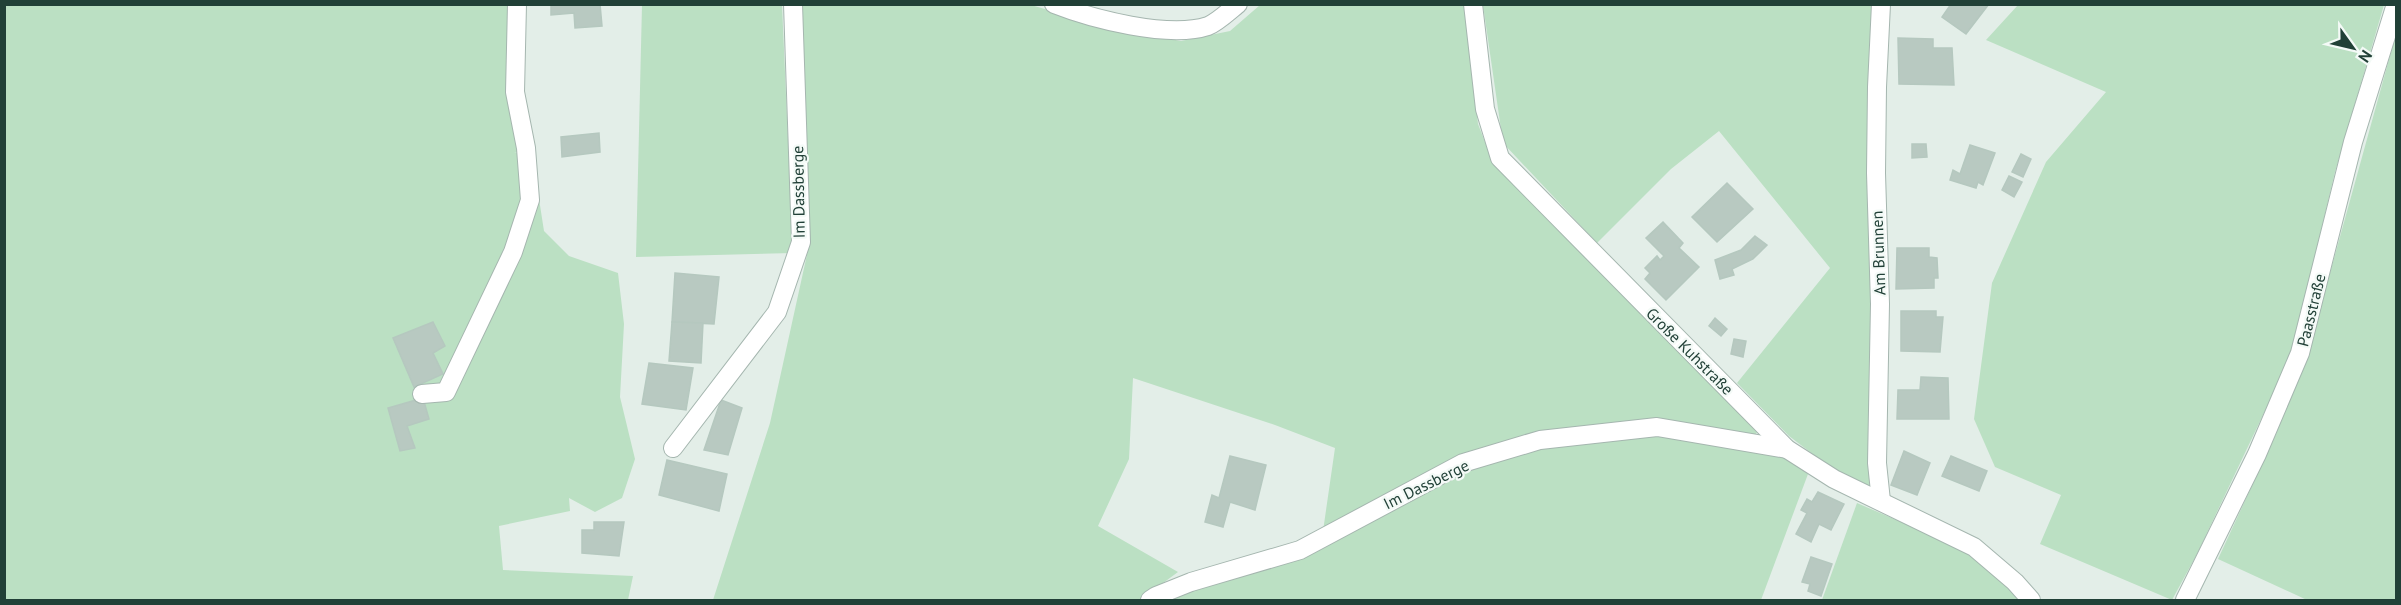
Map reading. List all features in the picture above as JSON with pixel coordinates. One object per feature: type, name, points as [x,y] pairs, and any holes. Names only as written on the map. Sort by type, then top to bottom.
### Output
[{"type":"street","points":[[422,394],[446,392],[513,252],[530,200],[526,148],[514,92],[517,4]]},
{"type":"street","name":"Im Dassberge","points":[[672,448],[777,312],[801,242],[793,4]]},
{"type":"street","points":[[1054,4],[1127,24],[1170,31],[1209,26],[1238,4]]},
{"type":"street","name":"Große Kuhstraße","points":[[1473,4],[1485,109],[1500,158],[1787,449],[1834,480],[1974,547],[2031,600]]},
{"type":"street","name":"Am Brunnen","points":[[1881,4],[1876,173],[1880,304],[1877,463],[1881,501]]},
{"type":"street","name":"Paasstraße","points":[[2185,600],[2257,454],[2300,353],[2353,142],[2396,4]]},
{"type":"street","name":"Im Dassberge","points":[[1150,600],[1191,582],[1300,550],[1463,463],[1540,440],[1658,426],[1787,449]]},
{"type":"green space","points":[[4,5],[513,5],[520,152],[514,153],[519,153],[537,186],[544,231],[569,256],[618,273],[624,324],[620,397],[635,459],[622,498],[595,512],[569,498],[570,511],[499,526],[503,570],[633,576],[628,600],[5,600]]},
{"type":"green space","points":[[642,5],[782,5],[793,253],[636,257]]},
{"type":"green space","points":[[796,5],[1031,5],[1114,29],[1181,41],[1230,31],[1260,5],[1464,5],[1478,124],[1490,155],[1759,429],[1754,437],[1542,433],[1323,531],[1335,448],[1275,425],[1133,378],[1129,459],[1098,526],[1178,572],[1140,600],[713,600],[770,423],[808,250],[807,185]]},
{"type":"green space","points":[[1483,5],[1876,5],[1872,490],[1835,471],[1789,436],[1737,383],[1830,268],[1719,131],[1671,169],[1597,243],[1503,143]]},
{"type":"green space","points":[[2018,5],[2384,5],[2335,172],[2291,356],[2197,554],[2172,600],[2040,544],[2061,495],[1995,467],[1974,419],[1992,283],[2046,162],[2106,92],[1986,40]]},
{"type":"green space","points":[[2396,34],[2396,600],[2307,600],[2218,559],[2276,434],[2309,349]]},
{"type":"green space","points":[[1660,431],[1768,451],[1788,459],[1808,474],[1761,600],[1159,600],[1184,589],[1202,588],[1312,551],[1463,470],[1537,447]]},
{"type":"green space","points":[[1857,503],[1966,550],[1989,569],[2019,600],[1822,600]]},
{"type":"building","points":[[551,4],[600,4],[602,26],[575,28],[574,13],[551,15]]},
{"type":"building","points":[[1951,4],[1989,4],[1966,34],[1942,17]]},
{"type":"building","points":[[1898,38],[1933,39],[1933,48],[1952,48],[1954,85],[1899,84]]},
{"type":"building","points":[[599,133],[600,152],[562,157],[561,137]]},
{"type":"building","points":[[1912,144],[1926,144],[1927,157],[1912,158]]},
{"type":"building","points":[[1970,145],[1995,153],[1983,185],[1978,182],[1976,188],[1950,180],[1953,170],[1960,174]]},
{"type":"building","points":[[2021,154],[2031,159],[2023,177],[2012,172]]},
{"type":"building","points":[[2009,176],[2022,182],[2014,197],[2002,190]]},
{"type":"building","points":[[1727,183],[1753,209],[1717,242],[1692,217]]},
{"type":"building","points":[[1663,222],[1683,243],[1679,248],[1699,267],[1666,300],[1645,279],[1650,273],[1645,268],[1657,256],[1660,260],[1664,256],[1646,238]]},
{"type":"building","points":[[1755,236],[1767,245],[1753,259],[1732,269],[1734,275],[1720,279],[1715,260],[1741,250]]},
{"type":"building","points":[[1897,248],[1929,248],[1929,257],[1937,258],[1938,278],[1934,278],[1934,288],[1896,289]]},
{"type":"building","points":[[675,273],[719,277],[714,324],[672,322]]},
{"type":"building","points":[[1901,311],[1936,311],[1936,317],[1943,317],[1940,352],[1901,351]]},
{"type":"building","points":[[1715,318],[1727,329],[1721,336],[1709,326]]},
{"type":"building","points":[[433,322],[445,346],[433,353],[443,374],[414,387],[393,338]]},
{"type":"building","points":[[672,322],[703,323],[701,363],[669,361]]},
{"type":"building","points":[[1734,339],[1746,341],[1743,357],[1731,354]]},
{"type":"building","points":[[649,363],[693,368],[686,410],[642,404]]},
{"type":"building","points":[[1921,377],[1948,378],[1949,419],[1897,419],[1898,390],[1920,390]]},
{"type":"building","points":[[423,398],[429,419],[407,426],[415,448],[400,451],[388,408]]},
{"type":"building","points":[[721,400],[742,408],[728,455],[704,450]]},
{"type":"building","points":[[1904,451],[1930,463],[1917,495],[1891,485]]},
{"type":"building","points":[[1230,456],[1266,465],[1255,510],[1230,502],[1223,527],[1205,522],[1212,495],[1219,498]]},
{"type":"building","points":[[1951,456],[1987,471],[1979,491],[1942,476]]},
{"type":"building","points":[[667,460],[727,474],[719,511],[659,495]]},
{"type":"building","points":[[1818,492],[1844,504],[1831,530],[1819,524],[1811,542],[1796,534],[1807,513],[1801,510],[1807,499],[1812,502]]},
{"type":"building","points":[[594,522],[624,522],[619,556],[582,553],[582,530],[594,530]]},
{"type":"building","points":[[1811,557],[1832,564],[1821,596],[1808,591],[1810,584],[1802,582]]}]
